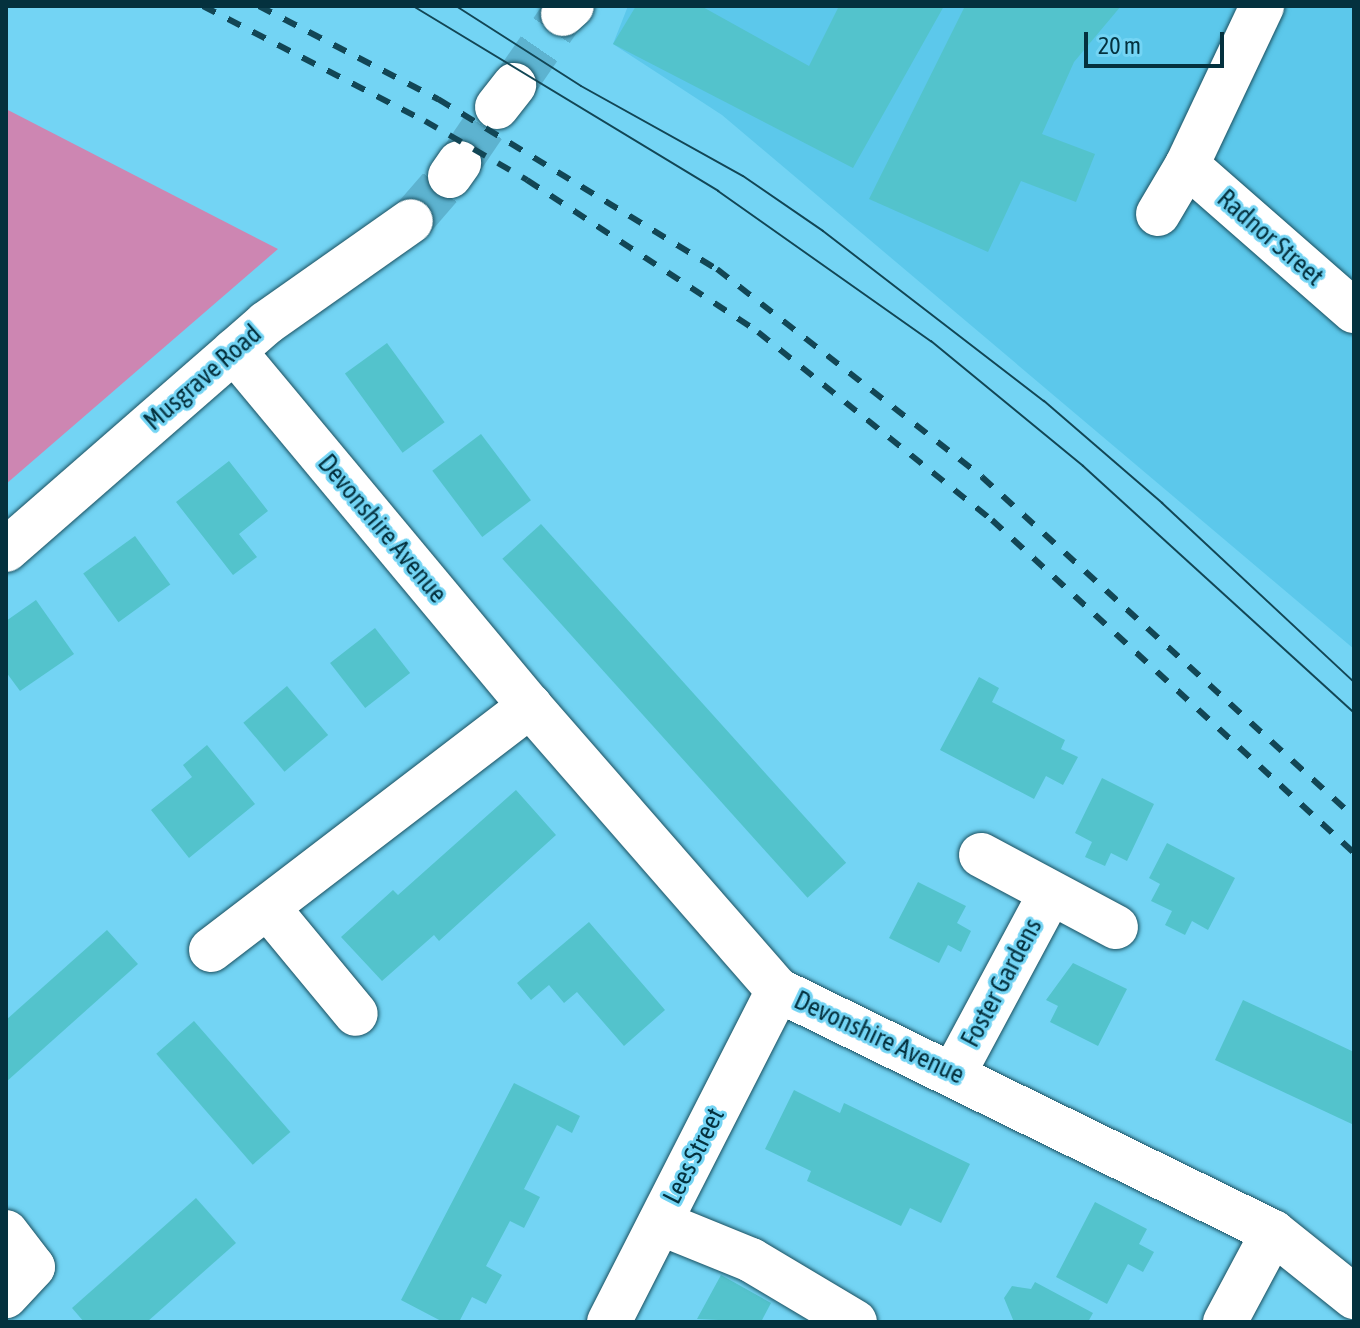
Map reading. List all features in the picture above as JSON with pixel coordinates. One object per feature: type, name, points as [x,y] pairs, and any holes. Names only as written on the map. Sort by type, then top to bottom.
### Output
[{"type":"street","points":[[1158,214],[1187,165],[1262,6]]},
{"type":"street","name":"Radnor Street","points":[[1187,165],[1354,311]]},
{"type":"street","name":"Musgrave Road","points":[[6,550],[234,351],[411,221]]},
{"type":"street","name":"Devonshire Avenue","points":[[234,351],[530,706],[778,990],[954,1073],[1273,1232],[1354,1297]]},
{"type":"street","points":[[211,950],[269,909],[530,706]]},
{"type":"street","name":"Foster Gardens","points":[[981,855],[1116,927]]},
{"type":"street","name":"Foster Gardens","points":[[954,1073],[1050,894]]},
{"type":"street","points":[[269,909],[356,1014]]},
{"type":"street","name":"Lees Street","points":[[609,1322],[778,990]]},
{"type":"street","points":[[660,1223],[751,1260],[855,1322]]},
{"type":"street","points":[[6,1232],[33,1267],[6,1296]]},
{"type":"street","points":[[1225,1322],[1273,1232]]},
{"type":"shaded area","points":[[628,6],[1354,6],[1354,649],[722,115],[613,44]]},
{"type":"shaded area","points":[[6,109],[278,249],[6,484]]},
{"type":"building","points":[[636,6],[701,6],[809,66],[839,6],[944,6],[853,168],[613,44]]},
{"type":"building","points":[[965,6],[1121,6],[1074,62],[1042,134],[1095,154],[1076,202],[1021,181],[988,252],[869,199]]},
{"type":"building","points":[[387,343],[445,422],[403,453],[345,374]]},
{"type":"building","points":[[481,434],[531,500],[482,537],[432,471]]},
{"type":"building","points":[[229,461],[268,511],[239,534],[257,557],[233,575],[176,502]]},
{"type":"building","points":[[541,524],[846,863],[807,898],[502,559]]},
{"type":"building","points":[[135,536],[170,585],[118,622],[83,574]]},
{"type":"building","points":[[36,600],[74,654],[20,691],[6,672],[6,621]]},
{"type":"building","points":[[375,628],[410,673],[365,708],[330,663]]},
{"type":"building","points":[[979,677],[999,688],[992,702],[1065,740],[1061,749],[1078,757],[1063,785],[1046,776],[1034,799],[940,750]]},
{"type":"building","points":[[287,686],[328,735],[284,772],[243,723]]},
{"type":"building","points":[[207,745],[255,804],[189,858],[151,810],[192,777],[183,765]]},
{"type":"building","points":[[1102,778],[1154,804],[1127,861],[1111,853],[1105,866],[1085,857],[1092,842],[1075,833]]},
{"type":"building","points":[[516,790],[556,835],[439,941],[434,935],[382,981],[341,937],[393,890],[398,895]]},
{"type":"building","points":[[1167,843],[1235,878],[1208,930],[1192,921],[1185,935],[1165,925],[1172,911],[1151,901],[1160,884],[1149,878]]},
{"type":"building","points":[[918,882],[966,906],[957,923],[971,931],[961,952],[948,945],[939,963],[889,938]]},
{"type":"building","points":[[589,922],[665,1010],[624,1046],[577,992],[564,1003],[549,985],[531,1000],[517,983]]},
{"type":"building","points":[[107,930],[138,964],[6,1082],[6,1020]]},
{"type":"building","points":[[1073,963],[1127,989],[1098,1046],[1050,1022],[1058,1006],[1046,1000]]},
{"type":"building","points":[[1243,1000],[1354,1052],[1354,1125],[1215,1060]]},
{"type":"building","points":[[194,1021],[290,1132],[253,1165],[156,1054]]},
{"type":"building","points":[[514,1083],[580,1116],[572,1133],[557,1125],[524,1189],[540,1197],[524,1228],[510,1221],[486,1266],[502,1275],[486,1304],[472,1297],[459,1322],[443,1322],[401,1300]]},
{"type":"building","points":[[794,1090],[840,1113],[844,1103],[970,1164],[941,1223],[910,1208],[901,1226],[807,1181],[811,1171],[765,1149]]},
{"type":"building","points":[[196,1198],[236,1243],[147,1322],[84,1322],[72,1308]]},
{"type":"building","points":[[1095,1202],[1147,1229],[1139,1244],[1154,1252],[1143,1272],[1128,1264],[1107,1304],[1056,1277]]},
{"type":"building","points":[[721,1275],[771,1303],[761,1322],[697,1319]]},
{"type":"building","points":[[1035,1282],[1093,1313],[1088,1322],[1014,1322],[1004,1298],[1012,1286],[1031,1289]]},
{"type":"tunnel","points":[[514,85],[563,14]]},
{"type":"tunnel","points":[[459,163],[497,107]]},
{"type":"tunnel","points":[[411,221],[450,176]]},
{"type":"tram line","points":[[413,6],[718,191],[931,341],[1083,466],[1354,713]]},
{"type":"tram line","points":[[456,6],[581,86],[743,176],[823,231],[1044,401],[1162,503],[1354,682]]},
{"type":"railway","points":[[203,6],[425,121],[527,180],[758,332],[992,520],[1354,853]]},
{"type":"railway","points":[[259,6],[438,99],[717,269],[982,477],[1354,817]]}]
